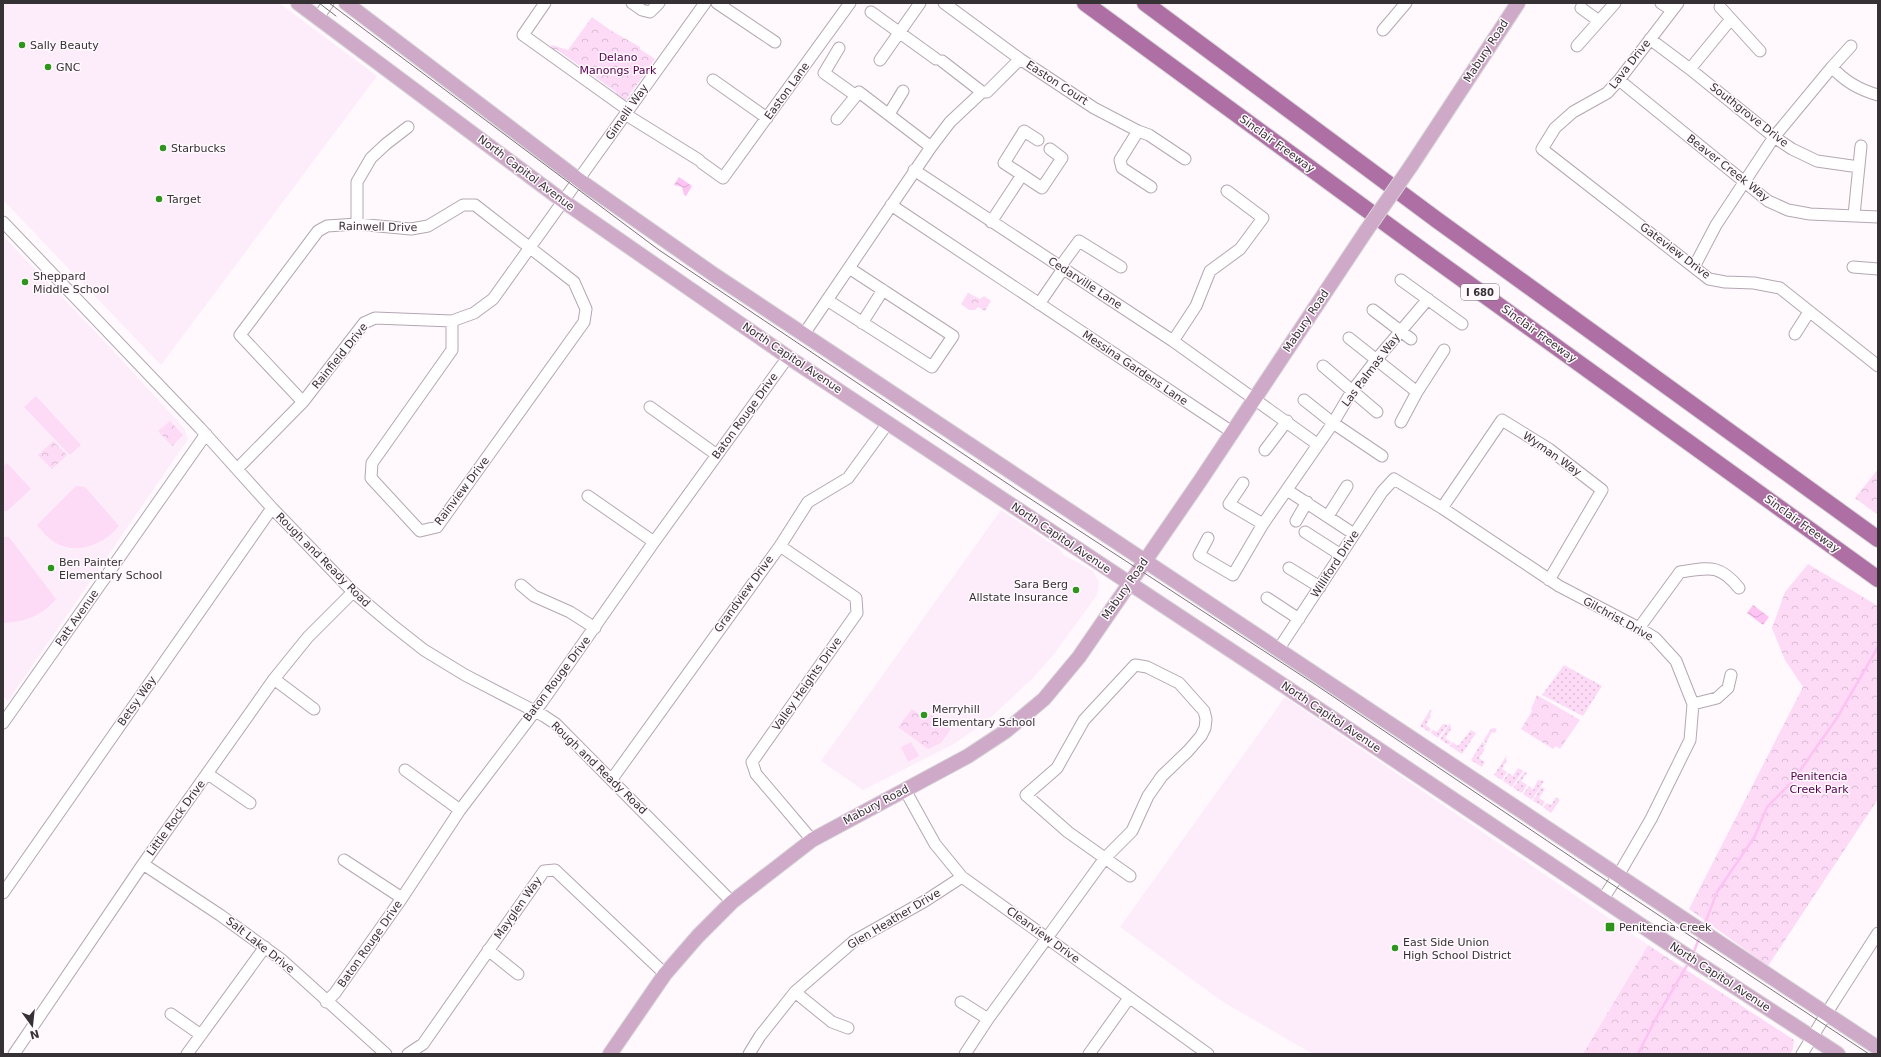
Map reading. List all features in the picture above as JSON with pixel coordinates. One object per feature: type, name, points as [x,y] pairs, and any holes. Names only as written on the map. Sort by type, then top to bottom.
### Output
[{"type":"highway","name":"Sinclair Freeway","points":[[1084,3],[1878,579]]},
{"type":"highway","name":"I 680","points":[[1145,3],[1437,220],[1878,539]]},
{"type":"main road","name":"North Capitol Avenue","points":[[298,3],[327,23],[563,201],[788,357],[1675,948],[1838,1054]]},
{"type":"main road","points":[[346,3],[579,180],[713,274],[1146,560],[1278,650],[1619,874],[1878,1048]]},
{"type":"main road","name":"Mabury Road","points":[[610,1054],[665,974],[698,936],[732,902],[812,840],[968,756],[1006,730],[1044,699],[1079,657],[1146,560],[1518,3]]},
{"type":"street","points":[[318,18],[328,3]]},
{"type":"street","points":[[545,3],[523,35],[626,112]]},
{"type":"street","points":[[632,3],[642,10],[650,12],[659,3]]},
{"type":"street","name":"Gimelli Way","points":[[563,201],[705,3]]},
{"type":"street","points":[[717,3],[775,42]]},
{"type":"street","name":"Easton Lane","points":[[626,112],[722,178],[850,3]]},
{"type":"street","points":[[880,60],[920,3]]},
{"type":"street","name":"Easton Court","points":[[944,3],[1020,59],[1094,108],[1138,131],[1149,134],[1185,159]]},
{"type":"street","points":[[1383,30],[1406,3]]},
{"type":"street","points":[[1577,46],[1615,3]]},
{"type":"street","points":[[1661,3],[1675,7]]},
{"type":"street","name":"Lava Drive","points":[[1542,148],[1554,128],[1573,112],[1607,92],[1619,80],[1675,7]]},
{"type":"street","points":[[1720,7],[1760,51]]},
{"type":"street","points":[[1581,8],[1599,21]]},
{"type":"street","points":[[871,12],[982,92],[988,92],[1020,59]]},
{"type":"street","points":[[1690,69],[1731,19]]},
{"type":"street","name":"Southgrove Drive","points":[[1650,39],[1690,69],[1774,137],[1792,149],[1817,161],[1859,167]]},
{"type":"street","points":[[1694,267],[1716,225],[1774,137],[1851,46]]},
{"type":"street","points":[[839,48],[824,73],[855,95]]},
{"type":"street","points":[[1832,67],[1839,76],[1864,91],[1878,95]]},
{"type":"street","points":[[713,80],[767,118]]},
{"type":"street","name":"Beaver Creek Way","points":[[1619,80],[1768,200],[1788,210],[1810,214],[1878,217]]},
{"type":"street","points":[[889,114],[903,91]]},
{"type":"street","points":[[837,119],[855,95],[859,92],[931,147]]},
{"type":"street","points":[[804,334],[914,170],[950,122],[982,92]]},
{"type":"street","points":[[357,224],[357,182],[371,158],[408,127]]},
{"type":"street","points":[[1038,140],[1024,131],[1004,163],[1042,188],[1062,158],[1050,149]]},
{"type":"street","points":[[1138,131],[1120,160],[1122,168],[1151,187]]},
{"type":"street","points":[[1854,215],[1861,146]]},
{"type":"street","name":"Gateview Drive","points":[[1542,148],[1709,279],[1725,282],[1754,283],[1780,288],[1878,366]]},
{"type":"street","name":"Cedarville Lane","points":[[914,170],[1173,341],[1255,398]]},
{"type":"street","points":[[991,222],[1022,175]]},
{"type":"street","points":[[1173,341],[1196,306],[1210,271],[1240,249],[1263,218],[1227,190]]},
{"type":"street","name":"Rainfield Drive","points":[[237,469],[303,402],[364,322],[375,318],[452,321],[474,313],[493,299],[563,201]]},
{"type":"street","name":"Rainwell Drive","points":[[303,402],[240,335],[318,231],[327,226],[357,224],[411,229],[428,226],[463,205],[475,205],[574,282],[586,309]]},
{"type":"street","name":"Messina Gardens Lane","points":[[891,205],[1232,432]]},
{"type":"street","name":"Rough and Ready Road","points":[[3,222],[206,434],[272,508],[353,592],[424,650],[465,675],[548,718],[566,732],[732,902]]},
{"type":"street","points":[[1039,304],[1079,241],[1121,267]]},
{"type":"street","points":[[1853,267],[1878,269]]},
{"type":"street","points":[[827,300],[932,367],[953,336],[849,268]]},
{"type":"street","points":[[1401,280],[1462,324]]},
{"type":"street","points":[[862,322],[883,290]]},
{"type":"street","name":"Las Palmas Way","points":[[1208,538],[1199,555],[1233,575],[1263,524],[1333,423],[1352,391],[1401,330],[1428,300]]},
{"type":"street","name":"Rainview Drive","points":[[452,321],[452,350],[372,463],[371,478],[420,531],[438,527],[584,322],[586,309]]},
{"type":"street","points":[[1373,310],[1411,339]]},
{"type":"street","points":[[1795,334],[1809,312]]},
{"type":"street","points":[[1349,338],[1417,392]]},
{"type":"street","points":[[1401,422],[1417,392],[1444,350]]},
{"type":"street","name":"Baton Rouge Drive","points":[[326,1002],[335,993],[402,898],[460,810],[535,711],[595,628],[654,542],[788,357]]},
{"type":"street","points":[[1323,366],[1377,412]]},
{"type":"street","points":[[1255,398],[1317,444]]},
{"type":"street","points":[[1304,400],[1333,423],[1382,456]]},
{"type":"street","points":[[650,407],[717,456]]},
{"type":"street","name":"Wyman Way","points":[[1442,508],[1502,420],[1549,449],[1602,490],[1549,580]]},
{"type":"street","points":[[1265,450],[1287,421]]},
{"type":"street","name":"Grandview Drive","points":[[612,779],[780,546],[808,502],[848,478],[888,423]]},
{"type":"street","name":"Patt Avenue","points":[[3,723],[206,434]]},
{"type":"street","name":"Gilchrist Drive","points":[[1394,479],[1442,508],[1549,580],[1592,605],[1639,628],[1655,638],[1676,661],[1693,704],[1690,740],[1651,819],[1603,899]]},
{"type":"street","name":"Williford Drive","points":[[1278,650],[1382,492],[1394,479]]},
{"type":"street","points":[[1243,483],[1229,504],[1263,524]]},
{"type":"street","points":[[1328,516],[1347,486]]},
{"type":"street","points":[[1288,490],[1354,534]]},
{"type":"street","points":[[588,496],[654,542]]},
{"type":"street","points":[[1296,521],[1307,502]]},
{"type":"street","name":"Betsy Way","points":[[3,893],[272,508]]},
{"type":"street","points":[[1305,532],[1341,555]]},
{"type":"street","name":"Valley Heights Drive","points":[[780,546],[856,598],[858,606],[857,613],[752,762],[756,774],[812,840]]},
{"type":"street","points":[[1289,568],[1320,587]]},
{"type":"street","points":[[1639,628],[1680,572],[1714,568],[1732,579],[1740,588]]},
{"type":"street","points":[[521,585],[534,596],[570,612],[595,628]]},
{"type":"street","name":"Little Rock Drive","points":[[14,1054],[143,864],[274,679],[308,637],[353,592]]},
{"type":"street","points":[[1267,598],[1299,619]]},
{"type":"street","points":[[965,1054],[988,1019],[1105,858],[1132,831],[1148,796],[1162,776],[1188,751],[1201,736],[1205,728],[1206,719],[1204,711],[1190,694],[1179,683],[1164,674],[1143,665],[1135,665],[1095,707],[1084,720],[1057,768],[1026,795],[1068,832],[1105,858],[1130,876]]},
{"type":"street","points":[[1693,704],[1717,698],[1728,688],[1730,674]]},
{"type":"street","points":[[274,679],[314,709]]},
{"type":"street","points":[[404,770],[460,810]]},
{"type":"street","points":[[208,774],[250,803]]},
{"type":"street","name":"Clearview Drive","points":[[905,790],[935,844],[962,877],[1208,1054]]},
{"type":"street","points":[[344,860],[402,898]]},
{"type":"street","name":"Salt Lake Drive","points":[[143,864],[282,960],[326,1002],[386,1054]]},
{"type":"street","name":"Mayglen Way","points":[[408,1054],[423,1044],[544,871],[556,870],[665,974]]},
{"type":"street","name":"Glen Heather Drive","points":[[749,1054],[760,1036],[796,992],[854,941],[925,901],[962,877]]},
{"type":"street","points":[[1802,1054],[1878,933]]},
{"type":"street","points":[[187,1054],[265,947]]},
{"type":"street","points":[[488,950],[518,974]]},
{"type":"street","points":[[796,992],[832,1022],[848,1028]]},
{"type":"street","points":[[1089,1054],[1129,998]]},
{"type":"street","points":[[961,1002],[988,1019]]},
{"type":"street","points":[[171,1014],[201,1035]]},
{"type":"shaded area","points":[[3,3],[279,3],[377,76],[161,365],[3,200]]},
{"type":"shaded area","name":"Ben Painter Elementary School","points":[[3,236],[92,328],[184,428],[188,439],[8,701],[3,696]]},
{"type":"shaded area","points":[[1001,510],[1058,548],[1064,555],[1093,571],[1099,582],[1097,595],[1054,654],[1034,677],[988,720],[954,744],[863,790],[821,761]]},
{"type":"shaded area","points":[[1285,697],[1648,945],[1583,1054],[1313,1054],[1223,1002],[1120,927]]},
{"type":"green space","name":"Delano Manongs Park","points":[[592,17],[610,30],[640,47],[640,49],[655,59],[623,104],[616,95],[616,92],[556,49],[552,51],[549,49],[552,45],[568,50]]},
{"type":"green space","points":[[968,293],[980,299],[984,296],[991,301],[985,311],[978,307],[975,310],[969,310],[961,304]]},
{"type":"green space","points":[[36,396],[81,445],[70,455],[24,407]]},
{"type":"green space","points":[[170,421],[183,435],[172,446],[158,431]]},
{"type":"green space","points":[[53,441],[67,455],[52,469],[38,455]]},
{"type":"green space","points":[[7,463],[31,489],[7,511],[3,511],[3,467]]},
{"type":"green space","points":[[1878,469],[1878,515],[1855,498]]},
{"type":"green space","points":[[76,486],[85,487],[119,526],[107,538],[91,546],[83,548],[66,547],[55,542],[46,536],[37,525]]},
{"type":"green space","points":[[3,537],[9,537],[56,599],[39,614],[18,621],[3,623]]},
{"type":"green space","name":"Penitencia Creek Park","points":[[1808,564],[1878,606],[1878,799],[1768,966],[1689,909],[1803,687],[1785,660],[1772,628],[1785,592]]},
{"type":"green space","points":[[1564,665],[1602,686],[1583,716],[1542,695]]},
{"type":"green space","points":[[1537,695],[1580,720],[1560,749],[1556,746],[1553,749],[1521,729],[1532,711],[1531,709]]},
{"type":"green space","points":[[912,709],[923,717],[927,712],[951,729],[941,743],[928,749],[898,727]]},
{"type":"green space","points":[[1430,710],[1432,711],[1430,714],[1431,715],[1426,725],[1431,729],[1429,732],[1420,726]]},
{"type":"green space","points":[[1450,723],[1451,729],[1445,738],[1451,742],[1449,745],[1440,739]]},
{"type":"green space","points":[[1443,724],[1448,725],[1438,738],[1431,733],[1432,730],[1437,732]]},
{"type":"green space","points":[[1491,729],[1497,729],[1495,733],[1492,732],[1486,743],[1483,741]]},
{"type":"green space","points":[[1471,730],[1476,733],[1462,754],[1450,746],[1452,742],[1458,746]]},
{"type":"green space","points":[[911,742],[919,756],[908,762],[901,747]]},
{"type":"green space","points":[[1482,742],[1486,744],[1483,748],[1485,749],[1479,758],[1485,762],[1482,767],[1471,760]]},
{"type":"green space","points":[[1507,755],[1507,760],[1502,769],[1507,772],[1502,780],[1494,775]]},
{"type":"green space","points":[[1518,768],[1523,771],[1512,787],[1503,781],[1508,773],[1513,776]]},
{"type":"green space","points":[[1525,771],[1527,773],[1521,781],[1527,785],[1522,793],[1513,788]]},
{"type":"green space","points":[[1538,780],[1544,781],[1532,800],[1523,794],[1529,786],[1533,790]]},
{"type":"green space","points":[[1541,787],[1545,789],[1539,798],[1545,802],[1542,806],[1533,801]]},
{"type":"green space","points":[[1556,797],[1560,800],[1551,813],[1543,807],[1547,803],[1551,805]]},
{"type":"green space","points":[[1648,945],[1794,1040],[1793,1049],[1790,1054],[1583,1054]]},
{"type":"water","points":[[679,177],[692,186],[686,196],[684,195],[682,187],[674,185]]},
{"type":"water","points":[[1753,605],[1769,617],[1763,625],[1747,613]]},
{"type":"waterway","points":[[1704,926],[1717,892],[1755,836],[1767,807],[1792,782],[1837,718],[1878,647]]},
{"type":"waterway","points":[[1693,954],[1700,936]]},
{"type":"waterway","points":[[1638,1054],[1655,1020],[1689,962]]},
{"type":"tram line","points":[[319,3],[336,16]]},
{"type":"tram line","points":[[329,3],[659,250],[1023,494],[1313,683],[1595,873],[1869,1054]]},
{"type":"place","name":"Sally Beauty","points":[[22,45]]},
{"type":"place","name":"GNC","points":[[48,67]]},
{"type":"place","name":"Starbucks","points":[[163,148]]},
{"type":"place","name":"Target","points":[[159,199]]},
{"type":"place","name":"Sheppard Middle School","points":[[25,282]]},
{"type":"place","name":"Ben Painter Elementary School","points":[[51,568]]},
{"type":"place","name":"Sara Berg Allstate Insurance","points":[[1076,590]]},
{"type":"place","name":"Merryhill Elementary School","points":[[924,715]]},
{"type":"place","name":"Penitencia Creek","points":[[1610,927]]},
{"type":"place","name":"East Side Union High School District","points":[[1395,948]]}]
